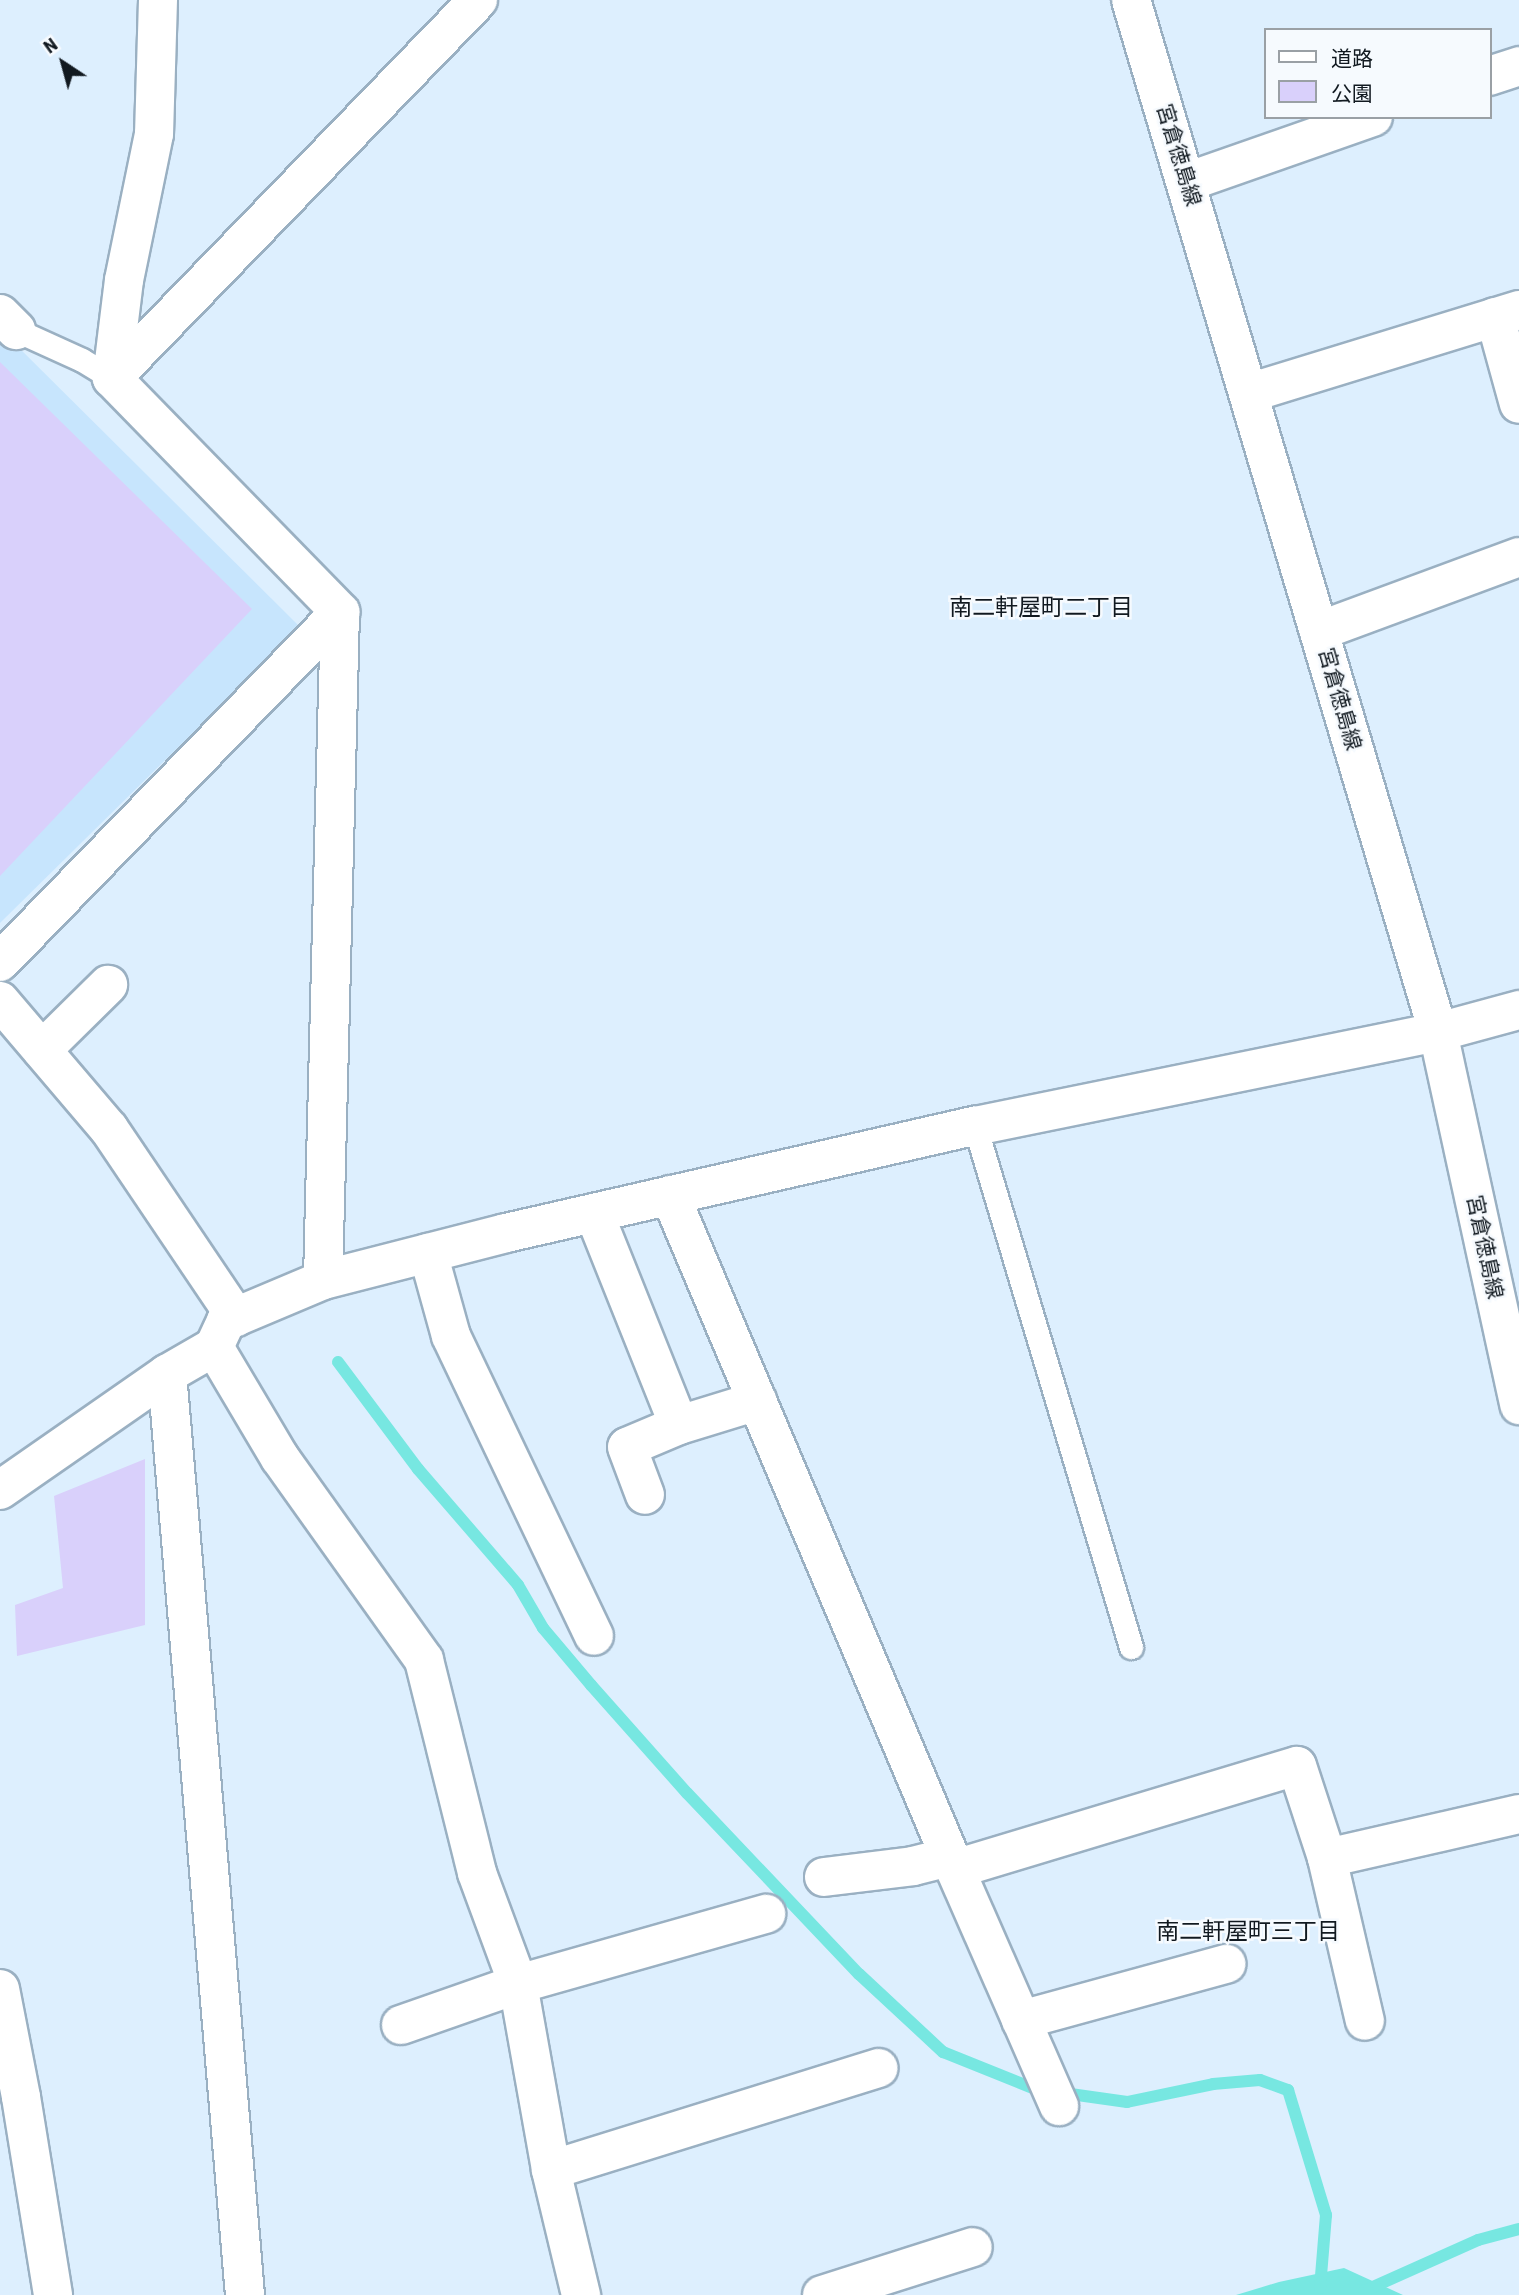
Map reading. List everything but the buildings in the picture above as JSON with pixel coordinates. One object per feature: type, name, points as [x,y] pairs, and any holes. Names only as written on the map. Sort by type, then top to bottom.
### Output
[{"type":"street","points":[[112,378],[124,280],[154,134],[158,0]]},
{"type":"street","points":[[112,378],[478,0]]},
{"type":"street","name":"宮倉徳島線","points":[[1131,0],[1438,1032],[1519,1405]]},
{"type":"street","points":[[1491,75],[1519,66]]},
{"type":"street","points":[[1187,182],[1367,119]]},
{"type":"street","points":[[1249,393],[1507,313],[1519,404]]},
{"type":"street","points":[[112,378],[340,612],[323,1280]]},
{"type":"street","points":[[1320,631],[1519,557]]},
{"type":"street","points":[[0,962],[340,612]]},
{"type":"street","points":[[42,1050],[108,985]]},
{"type":"street","points":[[0,1001],[108,1129],[225,1332],[280,1458],[424,1660],[477,1874],[518,1984],[551,2170],[581,2295]]},
{"type":"street","points":[[0,1490],[225,1332],[323,1280],[670,1195],[975,1126],[1438,1032],[1519,1010]]},
{"type":"street","points":[[670,1195],[952,1863],[1059,2106]]},
{"type":"street","points":[[594,1213],[679,1425]]},
{"type":"street","points":[[428,1253],[451,1336],[594,1636]]},
{"type":"street","points":[[167,1374],[245,2295]]},
{"type":"street","points":[[645,1495],[626,1447],[679,1425],[757,1401]]},
{"type":"street","points":[[824,1877],[952,1863],[1297,1766],[1327,1858],[1365,2021]]},
{"type":"street","points":[[1327,1858],[1519,1814]]},
{"type":"street","points":[[401,2025],[518,1984],[766,1914]]},
{"type":"street","points":[[1021,2020],[1226,1964]]},
{"type":"street","points":[[0,1989],[53,2295]]},
{"type":"street","points":[[551,2170],[878,2068]]},
{"type":"street","points":[[822,2295],[973,2247]]},
{"type":"lane","points":[[8,322],[112,378]]},
{"type":"lane","points":[[975,1126],[1131,1647]]},
{"type":"shaded area","points":[[0,329],[300,627],[0,923]]},
{"type":"shaded area","points":[[1344,2268],[1403,2295],[1236,2295],[1279,2282]]},
{"type":"green space","points":[[0,362],[252,609],[0,876]]},
{"type":"green space","points":[[145,1459],[145,1625],[17,1656],[15,1605],[63,1588],[54,1496]]},
{"type":"waterway","points":[[338,1362],[418,1469],[518,1585],[543,1628],[591,1685],[687,1793],[859,1974],[943,2052],[1035,2089],[1127,2102],[1213,2084],[1260,2080],[1288,2090],[1326,2215],[1320,2288]]},
{"type":"waterway","points":[[1364,2291],[1478,2240],[1519,2229]]},
{"type":"district","name":"南二軒屋町二丁目","points":[[1041,608]]},
{"type":"district","name":"南二軒屋町三丁目","points":[[1248,1932]]}]
